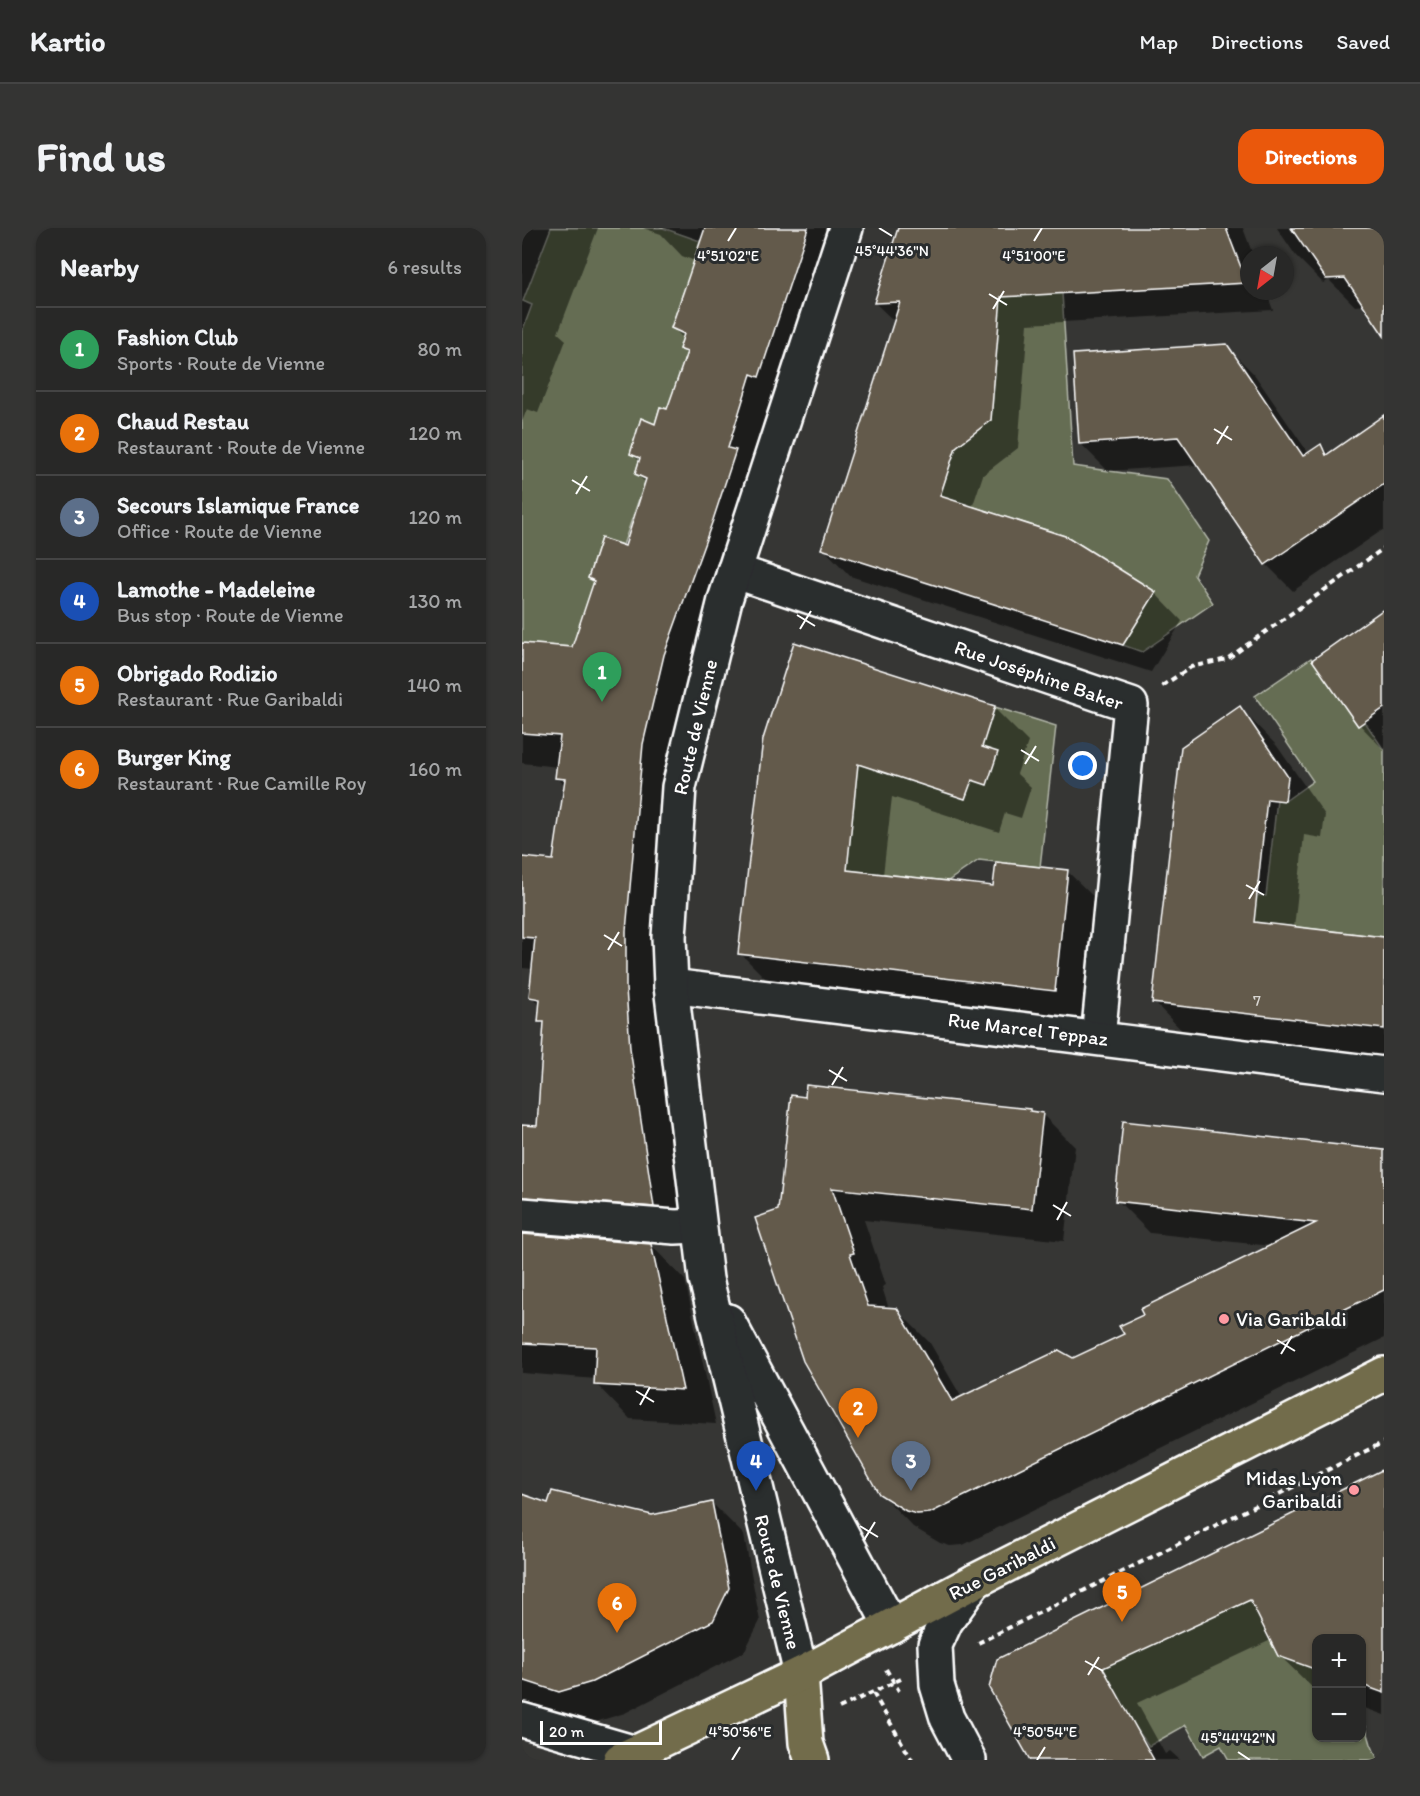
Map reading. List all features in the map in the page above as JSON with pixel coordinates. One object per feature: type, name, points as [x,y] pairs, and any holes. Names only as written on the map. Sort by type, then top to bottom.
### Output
[{"type":"main road","name":"Rue Garibaldi","points":[[628,1756],[801,1674],[975,1581],[1384,1374]]},
{"type":"main road","points":[[801,1674],[806,1743],[812,1760]]},
{"type":"street","name":"Route de Vienne","points":[[801,1674],[705,1280],[671,986],[669,937],[679,787],[725,600],[846,228]]},
{"type":"street","name":"Rue Joséphine Baker","points":[[734,571],[1131,705],[1098,1038]]},
{"type":"street","name":"Rue Marcel Teppaz","points":[[671,986],[1384,1074]]},
{"type":"street","points":[[522,1215],[698,1227]]},
{"type":"street","name":"Route de Vienne","points":[[705,1280],[891,1626]]},
{"type":"street","points":[[969,1760],[947,1718],[937,1685],[935,1645],[946,1621],[975,1581]]},
{"type":"street","points":[[522,1720],[628,1756]]},
{"type":"path","points":[[1131,705],[1191,667],[1227,659],[1384,548]]},
{"type":"path","points":[[912,1760],[873,1693],[1384,1442]]},
{"type":"path","points":[[883,1665],[904,1700]]},
{"type":"green space","points":[[551,228],[663,228],[700,241],[698,248],[718,255],[683,293],[671,328],[684,334],[679,349],[687,352],[668,409],[660,407],[655,424],[641,418],[630,454],[640,458],[635,474],[646,479],[623,545],[601,538],[588,578],[594,581],[584,648],[522,643],[522,332],[532,305],[523,301]]},
{"type":"green space","points":[[1062,293],[1073,466],[1167,479],[1209,541],[1194,575],[1213,603],[1142,652],[1123,645],[1156,592],[1068,537],[940,496],[956,447],[991,420],[998,338],[939,300]]},
{"type":"green space","points":[[1311,658],[1358,726],[1365,722],[1384,750],[1384,937],[1253,922],[1242,894],[1266,896],[1277,800],[1285,801],[1313,781],[1255,696]]},
{"type":"green space","points":[[995,707],[1056,726],[1040,867],[979,860],[948,881],[847,870],[858,764],[965,799]]},
{"type":"green space","points":[[1250,1600],[1278,1656],[1312,1668],[1312,1742],[1366,1742],[1366,1727],[1378,1760],[1229,1760],[1221,1746],[1203,1756],[1186,1725],[1149,1746],[1134,1725],[1103,1668]]},
{"type":"building","points":[[705,228],[808,228],[759,377],[751,374],[728,448],[736,450],[664,655],[643,744],[626,931],[626,988],[630,1048],[654,1207],[522,1197],[522,1125],[537,1126],[544,1022],[538,1022],[540,999],[529,997],[535,938],[522,937],[522,857],[553,860],[565,779],[555,778],[560,736],[522,733],[522,643],[572,647],[594,581],[588,578],[601,538],[625,546],[646,479],[635,474],[640,458],[630,454],[641,418],[655,424],[660,407],[667,409],[687,352],[679,349],[684,334],[671,328]]},
{"type":"building","points":[[898,228],[1226,228],[1240,265],[1240,283],[1001,297],[991,420],[956,447],[940,496],[1068,537],[1156,592],[1123,645],[821,549],[900,302],[874,303]]},
{"type":"building","points":[[1291,228],[1384,228],[1384,336],[1345,278],[1326,279]]},
{"type":"building","points":[[1227,344],[1303,456],[1321,444],[1326,455],[1384,415],[1384,484],[1265,565],[1178,437],[1079,444],[1073,354]]},
{"type":"building","points":[[1384,609],[1384,708],[1358,726],[1312,660]]},
{"type":"building","points":[[794,642],[995,706],[982,747],[998,752],[987,785],[972,780],[965,799],[858,764],[847,870],[993,886],[996,862],[1068,870],[1055,991],[738,954],[763,739]]},
{"type":"building","points":[[1240,706],[1288,777],[1285,801],[1267,799],[1254,922],[1384,937],[1384,1029],[1152,1003],[1181,747]]},
{"type":"building","points":[[806,1085],[1030,1109],[1030,1111],[1043,1113],[1032,1209],[832,1188],[854,1253],[850,1254],[868,1306],[897,1308],[952,1401],[1059,1350],[1073,1358],[1124,1334],[1119,1326],[1143,1315],[1140,1309],[1316,1223],[1115,1201],[1123,1121],[1384,1150],[1384,1290],[930,1513],[917,1514],[906,1511],[879,1494],[803,1361],[755,1218],[778,1210],[791,1095],[805,1097]]},
{"type":"building","points":[[522,1234],[651,1244],[683,1390],[594,1385],[596,1347],[522,1343]]},
{"type":"building","points":[[1384,1469],[1384,1693],[1366,1686],[1366,1634],[1312,1634],[1312,1668],[1278,1656],[1250,1600],[1103,1668],[1154,1760],[1030,1760],[989,1688],[997,1659]]},
{"type":"building","points":[[552,1491],[652,1515],[712,1502],[729,1588],[713,1621],[592,1682],[559,1692],[522,1680],[522,1494],[548,1503]]},
{"type":"place","name":"Fashion Club","points":[[602,702]]},
{"type":"place","name":"Via Garibaldi","points":[[1224,1319]]},
{"type":"place","name":"Chaud Restau","points":[[858,1438]]},
{"type":"place","name":"Midas Lyon Garibaldi","points":[[1354,1490]]},
{"type":"place","name":"Lamothe - Madeleine","points":[[756,1491]]},
{"type":"place","name":"Secours Islamique France","points":[[911,1491]]},
{"type":"place","name":"Obrigado Rodizio","points":[[1122,1622]]},
{"type":"place","name":"Burger King","points":[[617,1633]]}]
